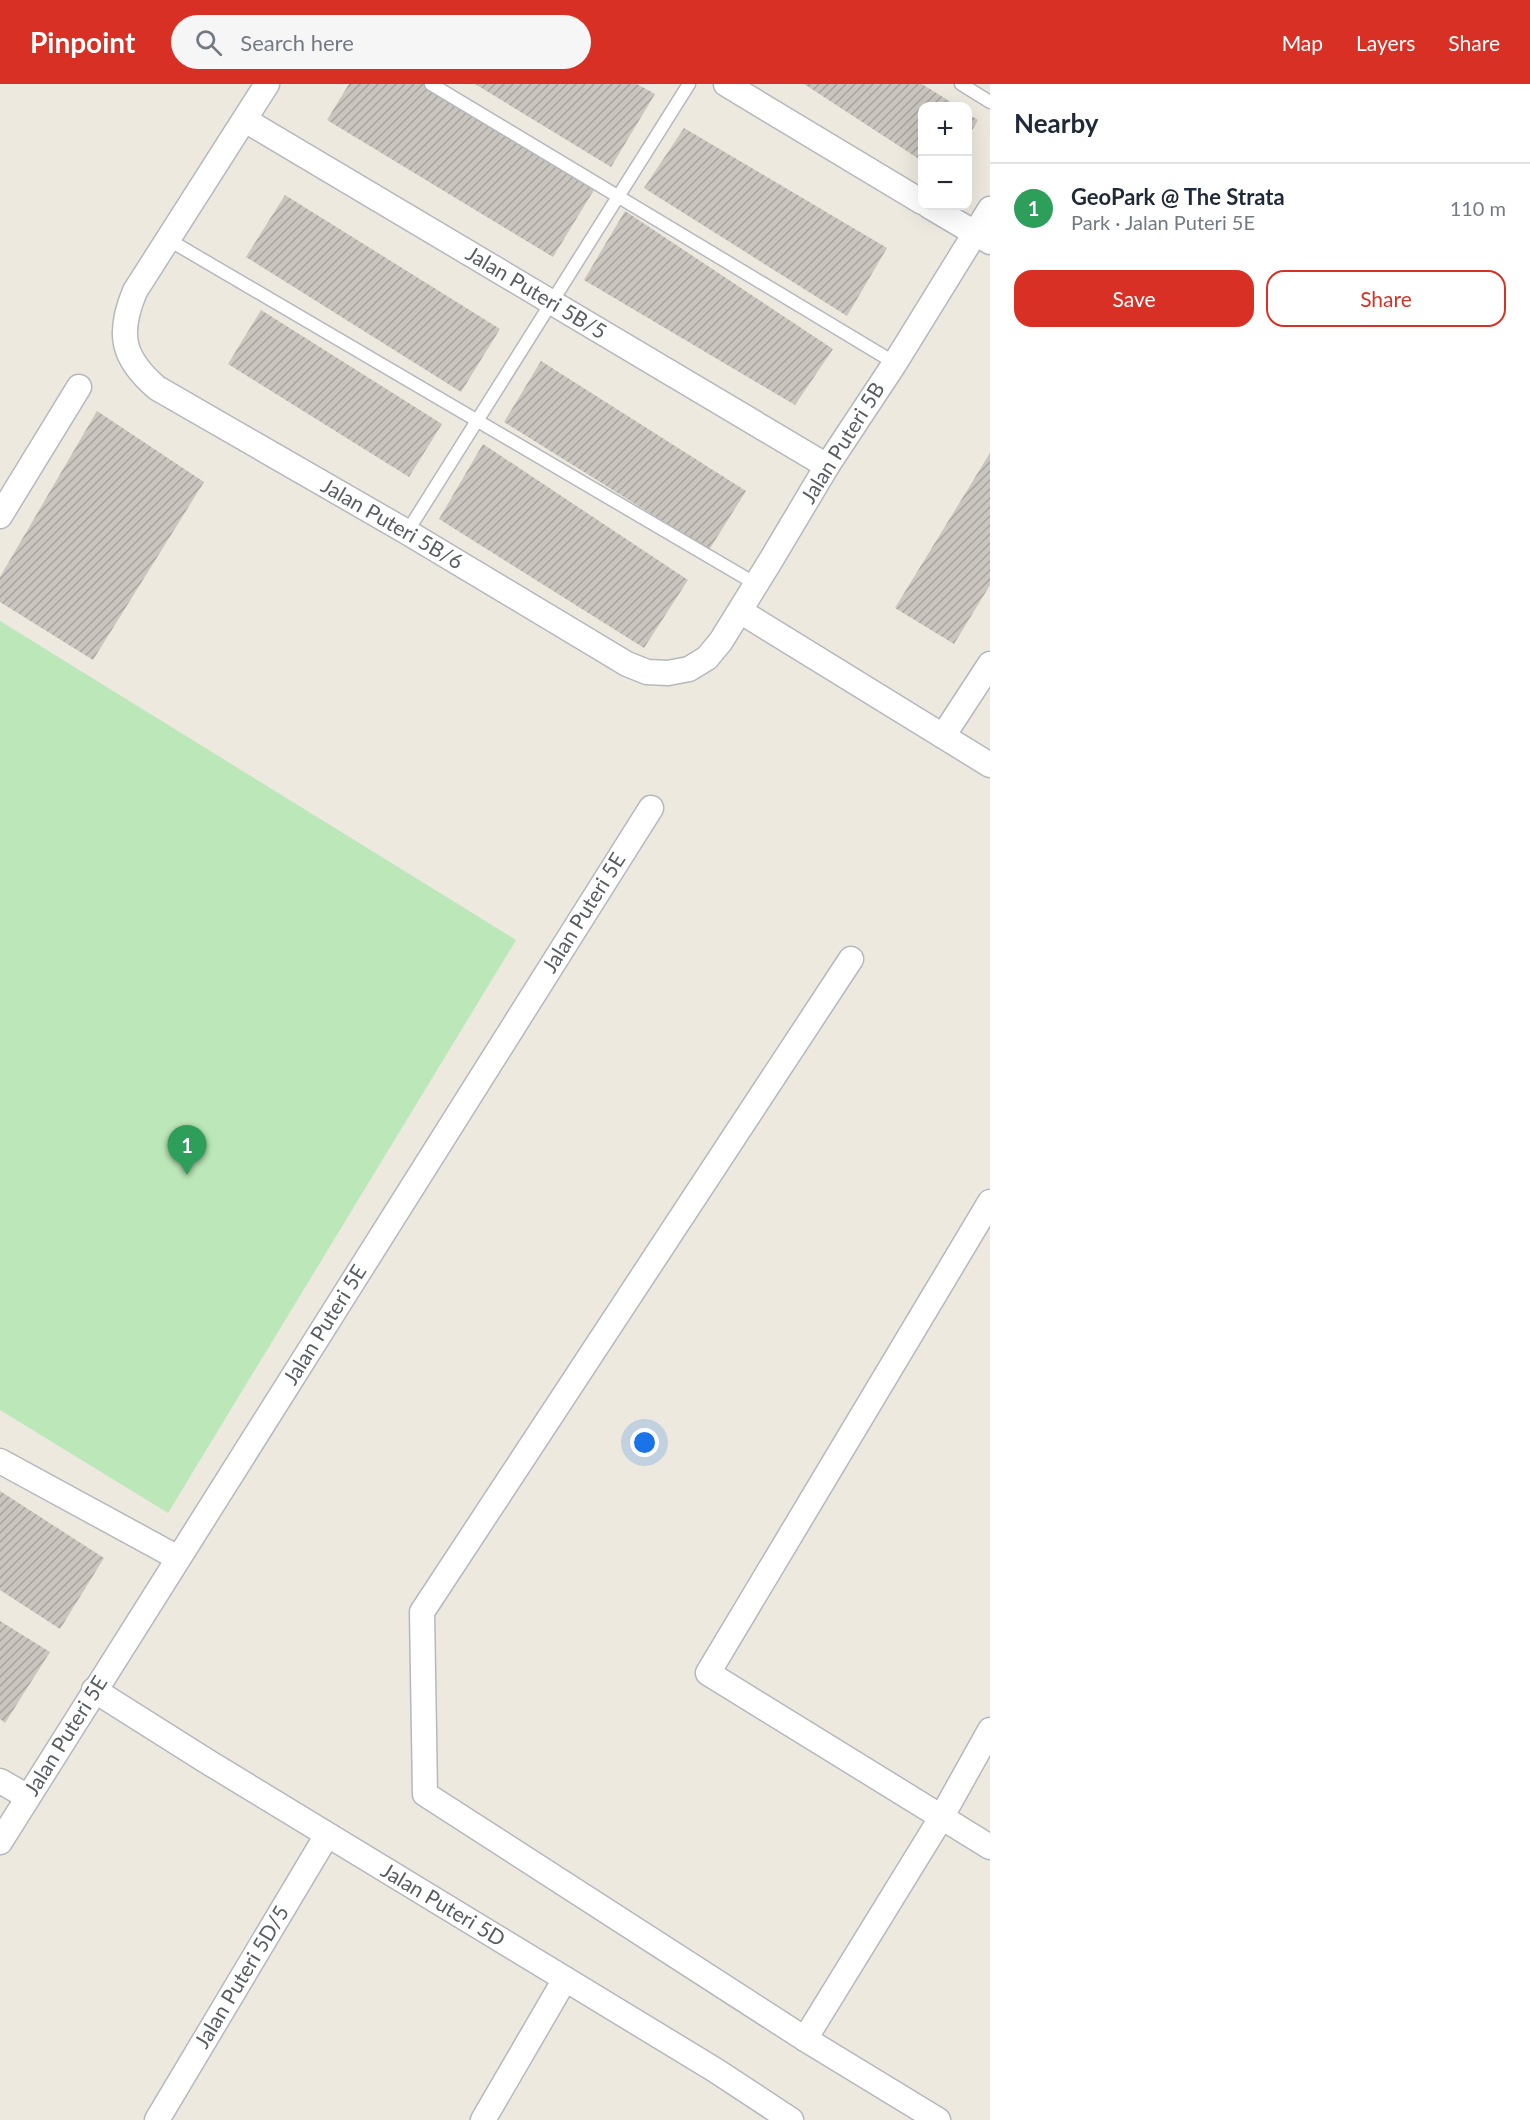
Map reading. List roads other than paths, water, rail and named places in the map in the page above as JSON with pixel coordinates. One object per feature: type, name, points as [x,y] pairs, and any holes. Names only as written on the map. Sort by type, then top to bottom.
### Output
[{"type":"street","points":[[169,240],[267,84]]},
{"type":"street","points":[[726,84],[918,200]]},
{"type":"street","name":"Jalan Puteri 5B/5","points":[[245,120],[827,466]]},
{"type":"street","points":[[936,210],[983,238]]},
{"type":"street","name":"Jalan Puteri 5B","points":[[688,669],[707,658],[721,641],[827,466],[895,363],[983,238],[990,210]]},
{"type":"street","name":"Jalan Puteri 5B/6","points":[[169,240],[135,291],[126,312],[124,334],[129,355],[140,374],[157,388],[407,532],[627,664],[647,672],[668,673],[688,669]]},
{"type":"street","points":[[0,516],[80,387]]},
{"type":"street","points":[[740,611],[990,765]]},
{"type":"street","points":[[943,736],[990,663]]},
{"type":"street","name":"Jalan Puteri 5E","points":[[0,1842],[651,808]]},
{"type":"street","points":[[851,959],[422,1612],[425,1794],[805,2039],[938,2120]]},
{"type":"street","points":[[990,1202],[708,1673],[990,1847]]},
{"type":"street","points":[[0,1461],[178,1558]]},
{"type":"street","name":"Jalan Puteri 5D","points":[[94,1690],[327,1835],[715,2070],[791,2120]]},
{"type":"street","points":[[805,2039],[941,1818],[990,1730]]},
{"type":"street","points":[[0,1781],[28,1797]]},
{"type":"street","name":"Jalan Puteri 5D/5","points":[[157,2120],[327,1835]]},
{"type":"street","points":[[483,2120],[565,1979]]},
{"type":"lane","points":[[431,84],[895,363]]},
{"type":"lane","points":[[407,532],[689,84]]},
{"type":"lane","points":[[962,84],[990,102]]},
{"type":"lane","points":[[169,240],[756,584]]},
{"type":"place","name":"GeoPark @ The Strata","points":[[187,1175]]}]
